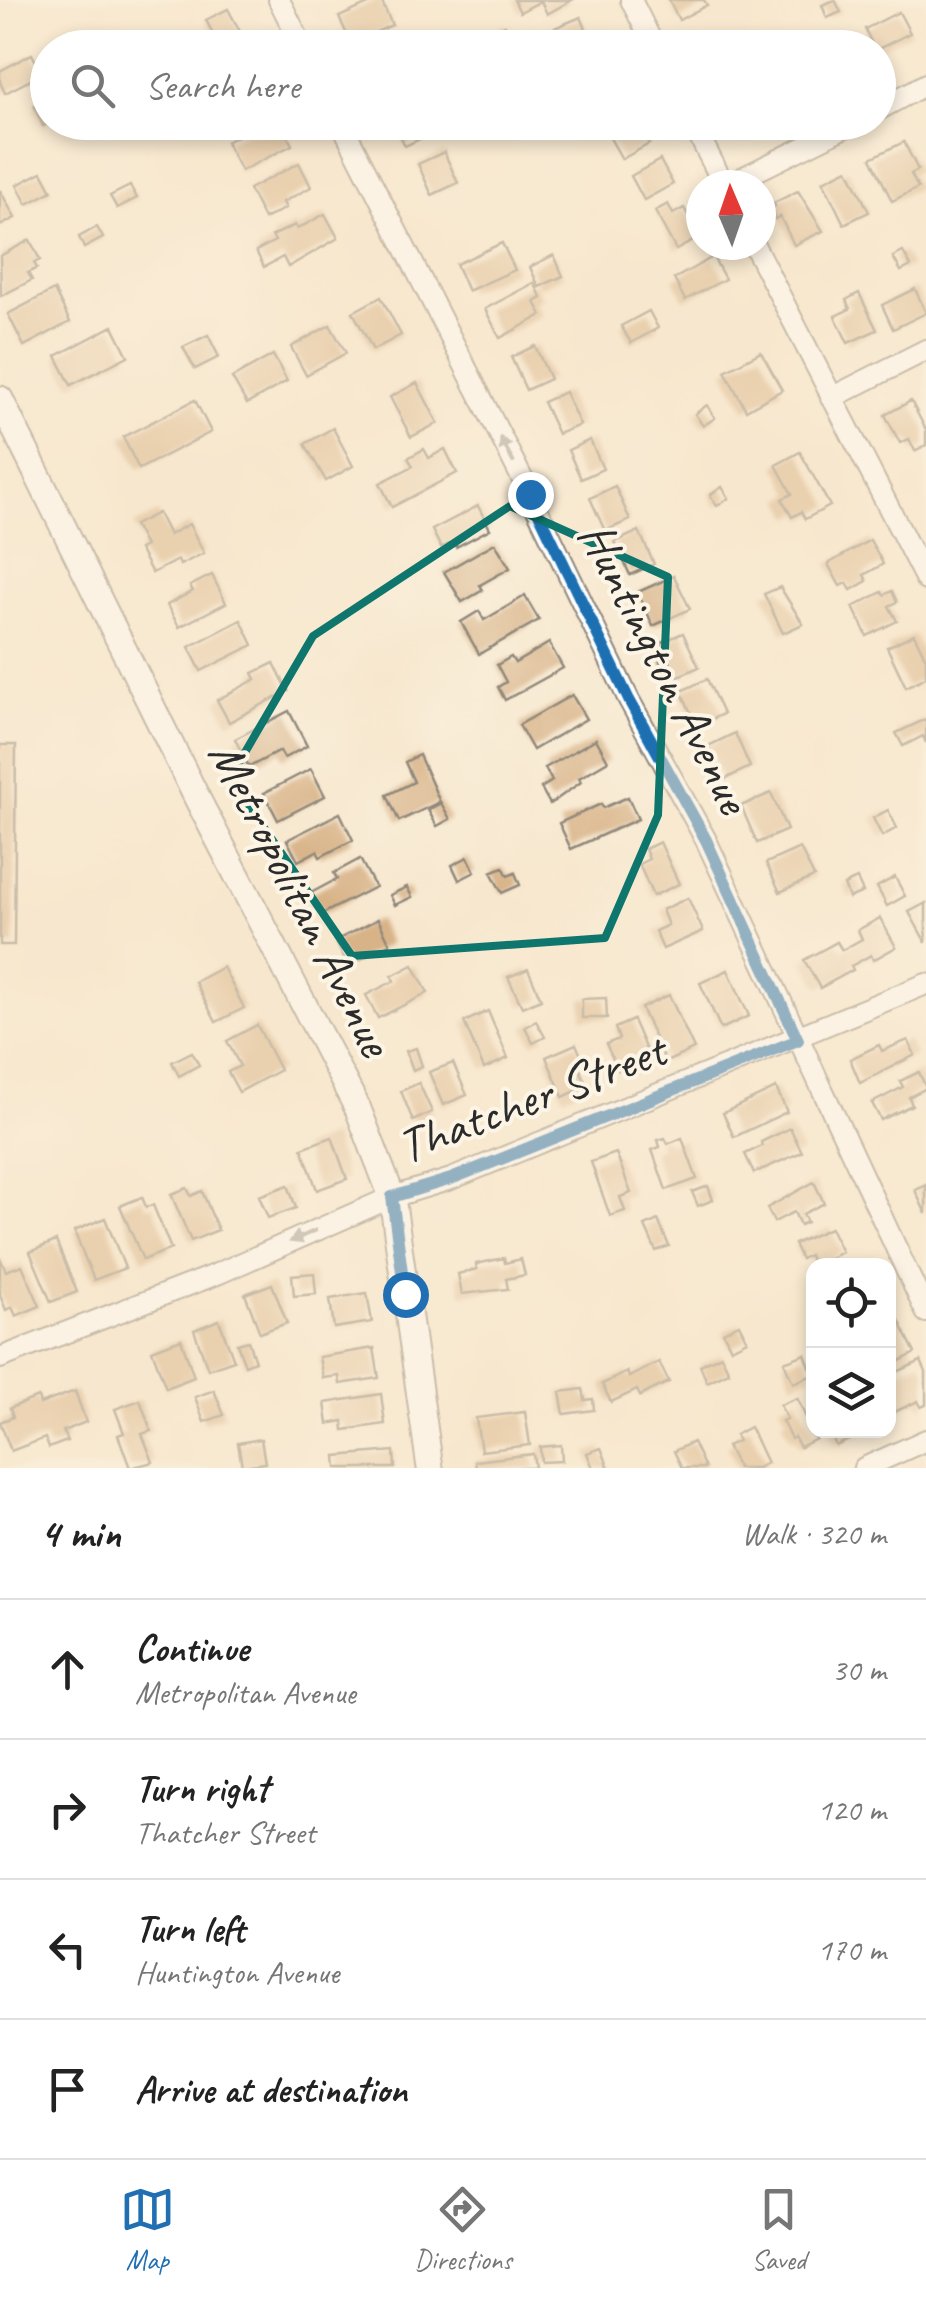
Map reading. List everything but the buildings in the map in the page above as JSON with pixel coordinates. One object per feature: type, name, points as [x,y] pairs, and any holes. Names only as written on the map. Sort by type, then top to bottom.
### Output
[{"type":"street","points":[[279,0],[294,30]]},
{"type":"street","points":[[631,0],[646,30]]},
{"type":"street","points":[[896,100],[926,84]]},
{"type":"street","name":"Huntington Avenue","points":[[350,140],[530,494],[629,700],[706,840],[926,1312]]},
{"type":"street","points":[[702,140],[718,170]]},
{"type":"street","points":[[757,170],[818,140]]},
{"type":"street","points":[[762,260],[926,580]]},
{"type":"street","points":[[831,398],[926,350]]},
{"type":"street","name":"Metropolitan Avenue","points":[[0,399],[358,1109],[392,1197],[430,1468]]},
{"type":"street","name":"Thatcher Street","points":[[0,1358],[218,1274],[392,1197],[451,1179],[798,1040],[926,984]]},
{"type":"street","points":[[864,1468],[926,1440]]},
{"type":"highlighted area","points":[[510,506],[668,577],[658,815],[605,938],[352,956],[230,778],[313,636]]},
{"type":"route","points":[[405,1294],[392,1197],[451,1179],[798,1040],[706,840],[629,700],[530,494]]}]
